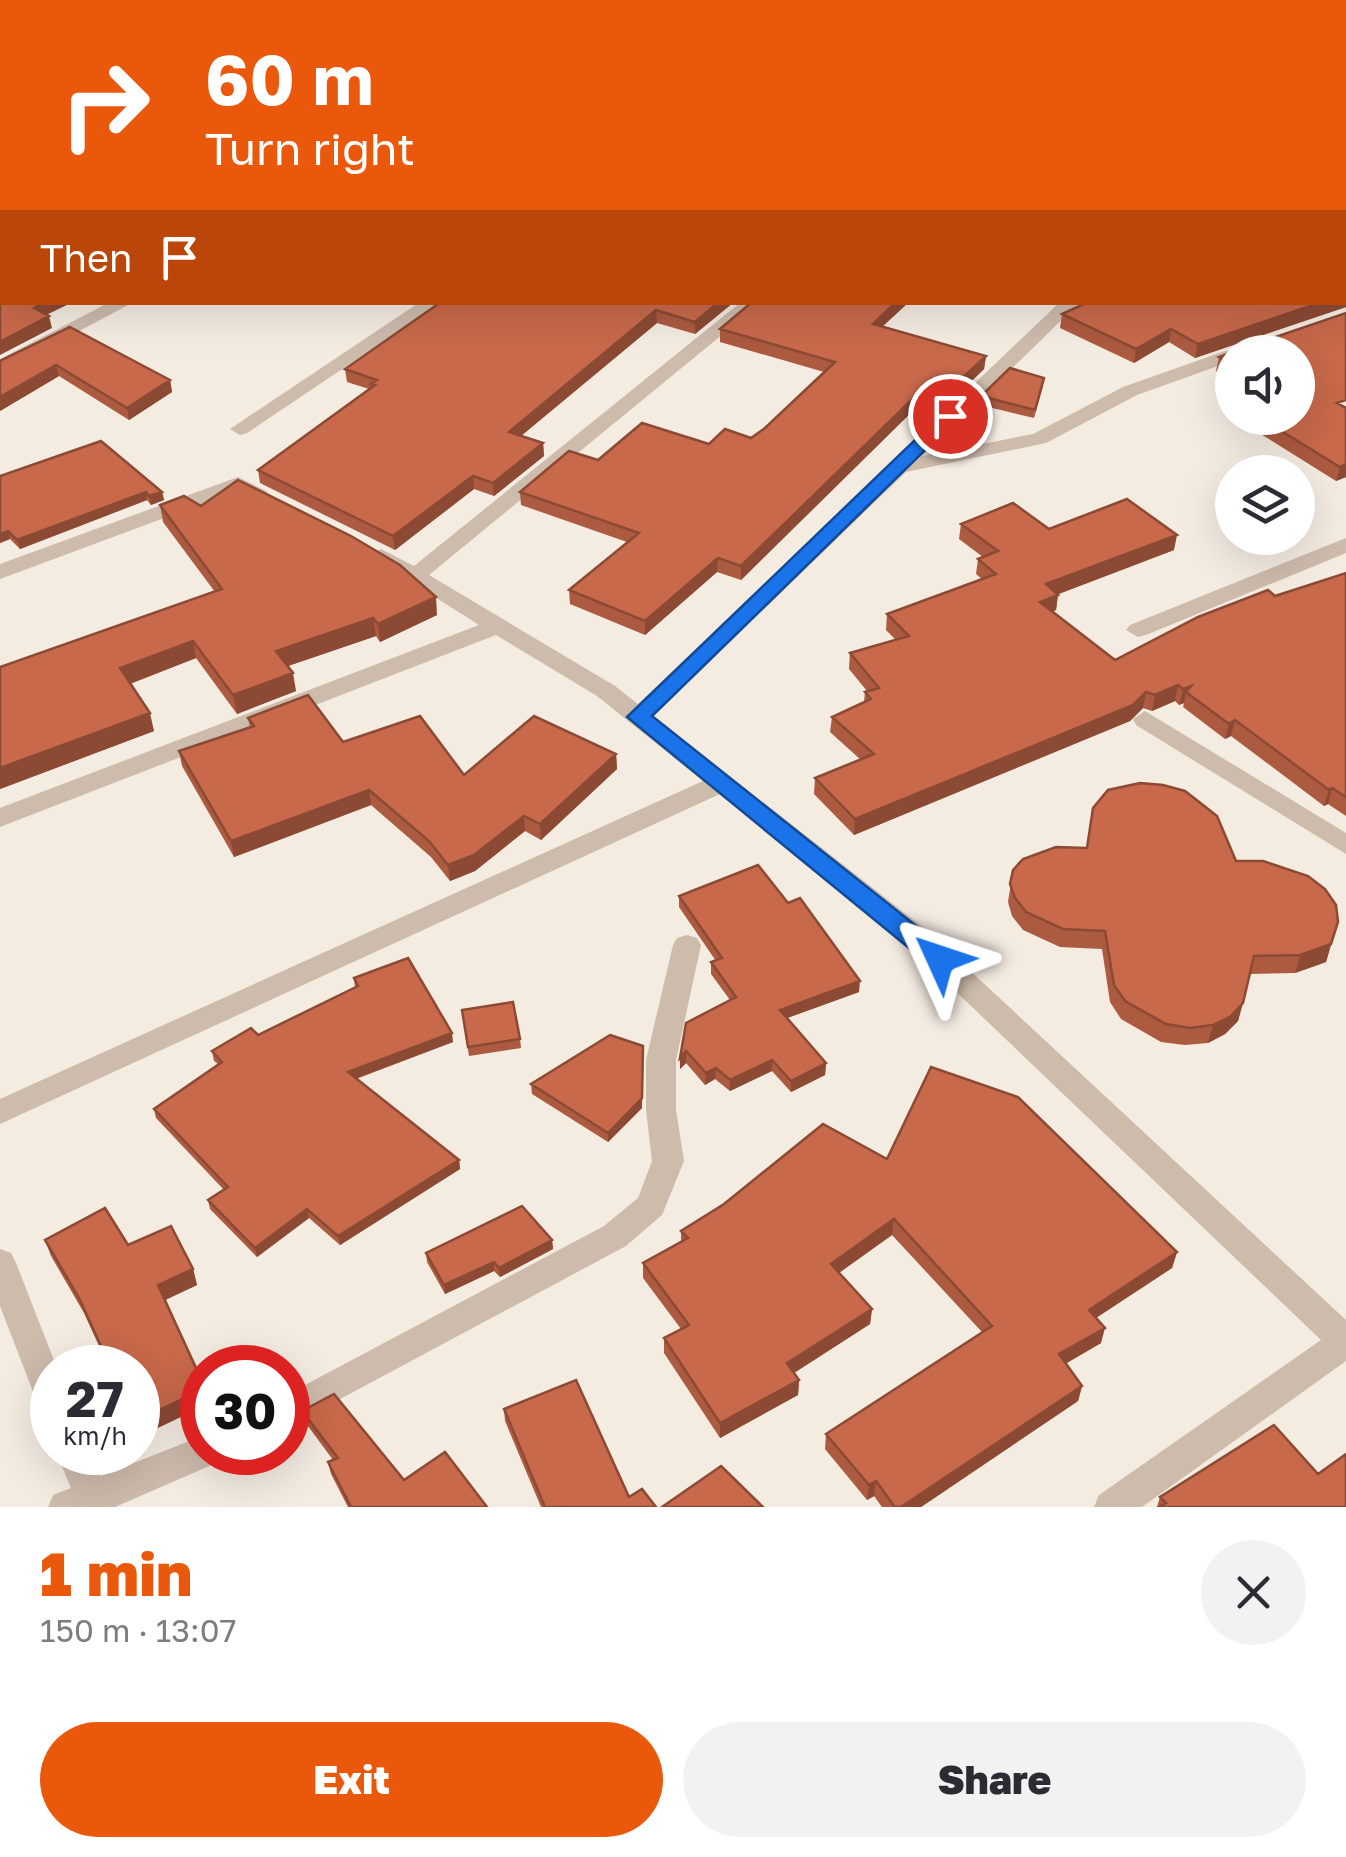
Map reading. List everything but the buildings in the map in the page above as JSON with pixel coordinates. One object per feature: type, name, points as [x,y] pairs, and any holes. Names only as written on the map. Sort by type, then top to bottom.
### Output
[{"type":"street","points":[[0,367],[120,305]]},
{"type":"street","points":[[240,430],[428,305]]},
{"type":"street","points":[[415,576],[749,305]]},
{"type":"street","points":[[638,717],[1067,305]]},
{"type":"street","points":[[898,467],[1039,439],[1130,392],[1215,361]]},
{"type":"street","points":[[0,572],[238,483],[274,500]]},
{"type":"street","points":[[363,545],[606,691],[914,935],[1346,1342],[1112,1507]]},
{"type":"street","points":[[1138,630],[1346,545]]},
{"type":"street","points":[[0,818],[497,626]]},
{"type":"street","points":[[1145,719],[1346,845]]},
{"type":"street","points":[[0,1112],[722,783]]},
{"type":"street","points":[[310,1400],[615,1236],[651,1206],[668,1160],[660,1060],[688,945]]},
{"type":"street","points":[[0,1264],[31,1345]]},
{"type":"street","points":[[78,1475],[84,1503],[180,1462]]},
{"type":"route","points":[[940,959],[638,717],[950,416]]}]
